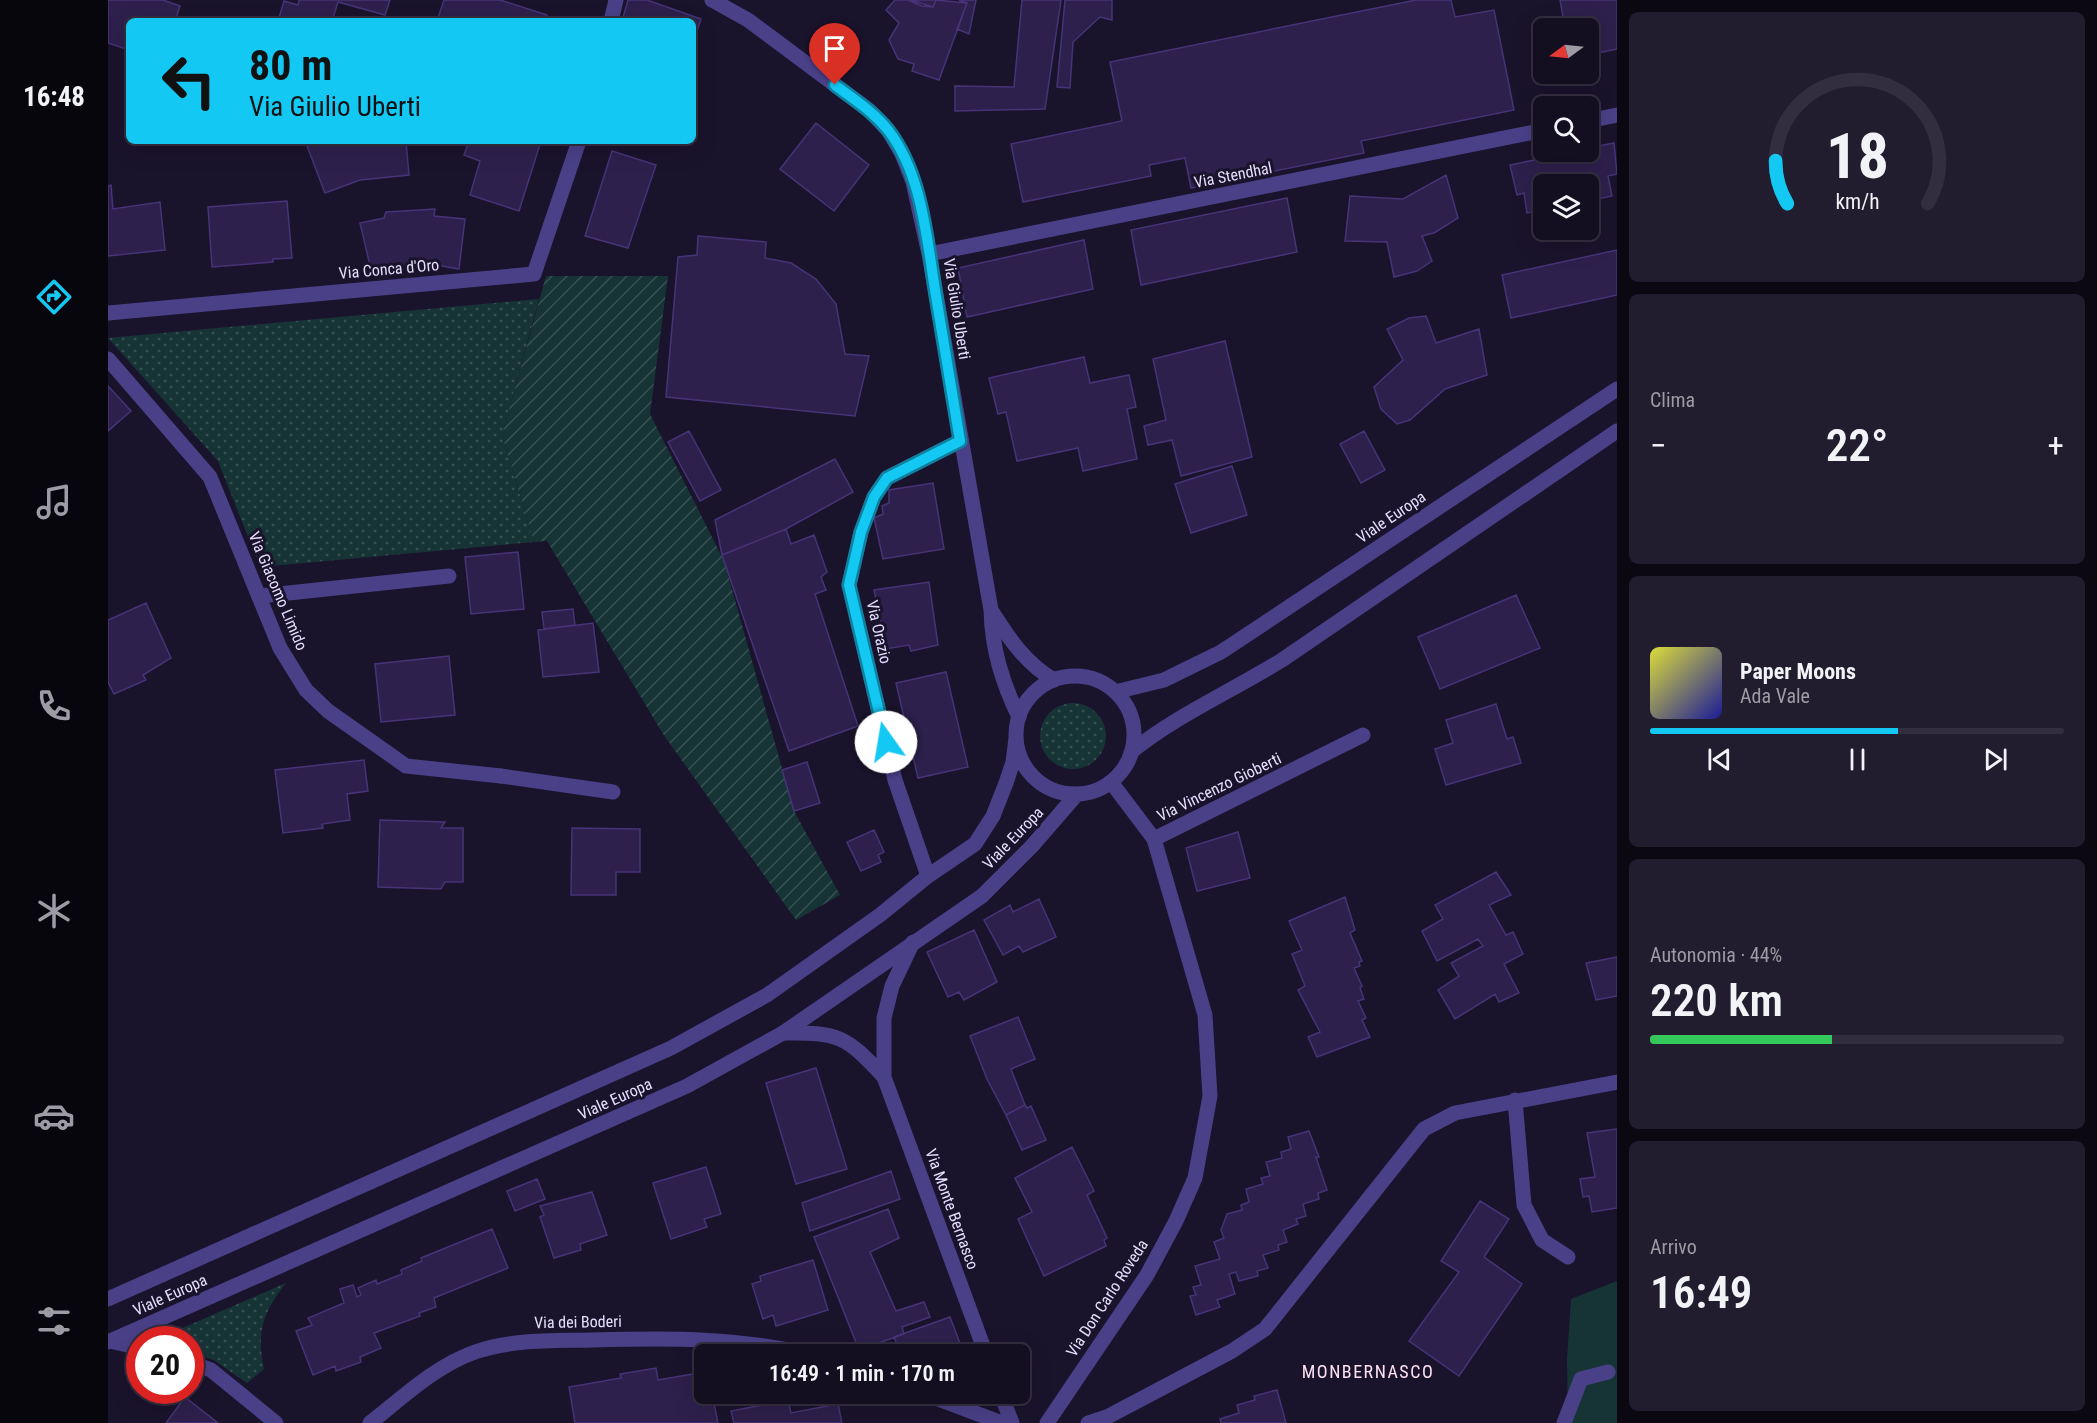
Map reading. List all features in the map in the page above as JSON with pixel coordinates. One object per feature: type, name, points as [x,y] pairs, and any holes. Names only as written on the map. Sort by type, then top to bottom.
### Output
[{"type":"street","points":[[612,18],[616,0]]},
{"type":"street","name":"Via Giulio Uberti","points":[[712,0],[757,27],[870,111],[888,130],[902,154],[913,182],[930,254],[960,441],[991,610],[998,667],[1019,717]]},
{"type":"street","points":[[1599,119],[1617,115]]},
{"type":"street","name":"Via Stendhal","points":[[930,254],[1533,132]]},
{"type":"street","name":"Via Conca d'Oro","points":[[108,314],[534,274],[578,144]]},
{"type":"street","name":"Via Giacomo Limido","points":[[108,359],[210,477],[280,648],[306,690],[328,711],[406,766],[501,776],[613,792]]},
{"type":"street","name":"Viale Europa","points":[[1115,692],[1145,686],[1190,669],[1617,389]]},
{"type":"street","name":"Viale Europa","points":[[1131,752],[1174,721],[1227,694],[1282,660],[1617,431]]},
{"type":"street","name":"Via Orazio","points":[[928,876],[895,780],[849,585],[861,532],[874,497],[887,478],[960,441]]},
{"type":"street","points":[[260,596],[449,576]]},
{"type":"street","name":"Via Giulio Uberti","points":[[991,610],[1019,651],[1040,671],[1054,680]]},
{"type":"street","name":"Viale Europa","points":[[108,1299],[671,1048],[767,994],[880,915],[928,876],[975,844],[993,816],[1013,762],[1019,717],[1026,701],[1039,688],[1054,680],[1070,676],[1087,677],[1101,682],[1115,692],[1125,705],[1132,719],[1134,736],[1131,752],[1124,768],[1111,782]]},
{"type":"street","name":"Via Vincenzo Gioberti","points":[[1111,782],[1154,839],[1363,735]]},
{"type":"street","name":"Viale Europa","points":[[1016,738],[1020,756],[1035,778],[1059,792],[1077,794]]},
{"type":"street","points":[[1077,794],[1095,791],[1111,782]]},
{"type":"street","name":"Viale Europa","points":[[109,1342],[687,1086],[783,1033],[982,896],[1032,846],[1077,794]]},
{"type":"street","name":"Via Don Carlo Roveda","points":[[1047,1423],[1147,1275],[1176,1221],[1195,1178],[1210,1096],[1205,1015],[1154,839]]},
{"type":"street","name":"Via Monte Bernasco","points":[[913,942],[892,986],[884,1018],[884,1077],[982,1344]]},
{"type":"street","name":"Via Monte Bernasco","points":[[783,1033],[823,1032],[844,1039],[884,1077]]},
{"type":"street","points":[[1088,1423],[1109,1416],[1232,1351],[1265,1329],[1424,1129],[1455,1113],[1617,1082]]},
{"type":"street","points":[[1515,1100],[1524,1205],[1542,1240],[1568,1257]]},
{"type":"street","name":"Via dei Boderi","points":[[369,1423],[432,1374],[474,1352],[515,1342],[698,1338],[758,1344]]},
{"type":"street","points":[[109,1342],[126,1345]]},
{"type":"street","points":[[204,1367],[211,1370],[276,1423]]},
{"type":"street","points":[[1564,1423],[1581,1379],[1608,1372]]},
{"type":"street","points":[[952,1404],[1002,1423]]},
{"type":"street","points":[[1005,1404],[1012,1423]]},
{"type":"green space","points":[[546,276],[668,276],[650,414],[724,561],[794,811],[840,895],[796,920],[663,734],[547,541],[534,542],[502,435]]},
{"type":"green space","points":[[539,299],[502,435],[534,542],[260,567],[218,461],[108,338]]},
{"type":"green space","points":[[1066,703],[1080,703],[1092,708],[1101,717],[1106,736],[1104,749],[1097,760],[1080,769],[1066,769],[1054,764],[1045,755],[1040,743],[1040,729],[1045,717],[1054,708]]},
{"type":"green space","points":[[1617,1281],[1617,1423],[1568,1423],[1567,1359],[1571,1299]]},
{"type":"green space","points":[[286,1283],[272,1303],[263,1323],[261,1344],[264,1369],[247,1383],[215,1361],[204,1356],[204,1326],[187,1326]]},
{"type":"building","points":[[108,0],[163,0],[180,6],[176,18],[126,18],[126,49],[108,43]]},
{"type":"building","points":[[299,0],[390,0],[385,15],[338,2],[333,18],[279,18],[284,1],[298,5]]},
{"type":"building","points":[[444,0],[500,0],[547,15],[546,18],[438,18]]},
{"type":"building","points":[[628,0],[647,0],[701,19],[696,34],[696,18],[623,18]]},
{"type":"building","points":[[895,0],[908,0],[922,6],[933,7],[936,0],[967,3],[939,80],[912,71],[914,64],[898,59],[889,40],[899,23],[886,10]]},
{"type":"building","points":[[911,0],[936,0],[933,7]]},
{"type":"building","points":[[959,0],[976,0],[969,34],[957,29],[967,3]]},
{"type":"building","points":[[1022,0],[1061,0],[1045,109],[955,111],[955,86],[1014,87]]},
{"type":"building","points":[[1065,0],[1112,0],[1112,20],[1100,17],[1073,42],[1070,88],[1057,87]]},
{"type":"building","points":[[1416,0],[1451,0],[1455,17],[1494,10],[1514,110],[1361,141],[1364,153],[1191,188],[1185,158],[1149,165],[1151,176],[1023,202],[1011,144],[1122,121],[1110,62]]},
{"type":"building","points":[[1560,0],[1617,0],[1617,49],[1599,53],[1599,18],[1563,18]]},
{"type":"building","points":[[816,123],[869,165],[834,211],[780,169]]},
{"type":"building","points":[[1614,143],[1617,174],[1608,176],[1612,196],[1599,199],[1599,174],[1533,174],[1533,212],[1527,213],[1524,193],[1517,195],[1510,165],[1533,160],[1599,162],[1599,146]]},
{"type":"building","points":[[312,144],[406,144],[409,175],[360,180],[325,193],[307,146]]},
{"type":"building","points":[[468,144],[540,144],[519,211],[470,195],[480,161],[464,155]]},
{"type":"building","points":[[612,151],[656,165],[628,248],[585,236]]},
{"type":"building","points":[[1446,175],[1458,218],[1434,233],[1422,236],[1432,261],[1417,271],[1394,277],[1387,242],[1345,241],[1350,196],[1403,199]]},
{"type":"building","points":[[111,185],[113,209],[160,202],[165,250],[108,256],[108,186]]},
{"type":"building","points":[[1287,198],[1297,252],[1141,285],[1131,230]]},
{"type":"building","points":[[287,201],[292,258],[273,259],[273,262],[212,267],[208,207]]},
{"type":"building","points":[[435,209],[434,216],[465,219],[459,269],[425,263],[371,270],[360,223],[384,218],[386,212]]},
{"type":"building","points":[[698,236],[766,242],[765,258],[791,263],[816,279],[836,304],[845,354],[869,356],[855,416],[666,397],[678,257],[697,255]]},
{"type":"building","points":[[1084,240],[1093,289],[967,317],[958,268]]},
{"type":"building","points":[[1617,250],[1617,295],[1511,318],[1502,275]]},
{"type":"building","points":[[1426,316],[1436,343],[1479,329],[1487,375],[1445,389],[1410,420],[1397,424],[1381,409],[1374,387],[1403,360],[1387,329],[1409,318]]},
{"type":"building","points":[[1225,341],[1252,457],[1181,476],[1172,440],[1148,445],[1144,426],[1166,420],[1153,359]]},
{"type":"building","points":[[1084,357],[1090,383],[1129,375],[1136,407],[1127,409],[1137,459],[1083,471],[1078,448],[1017,461],[1006,412],[998,414],[989,378]]},
{"type":"building","points":[[108,386],[131,411],[108,431]]},
{"type":"building","points":[[689,431],[721,490],[700,501],[668,442]]},
{"type":"building","points":[[1364,431],[1385,470],[1361,483],[1340,444]]},
{"type":"building","points":[[835,459],[853,492],[786,529],[722,555],[715,520]]},
{"type":"building","points":[[1232,466],[1247,515],[1191,533],[1175,484]]},
{"type":"building","points":[[933,483],[944,549],[883,559],[874,518],[883,514],[882,506],[889,503],[889,490]]},
{"type":"building","points":[[786,529],[791,544],[814,535],[827,572],[821,577],[826,590],[815,594],[858,726],[789,751],[722,555]]},
{"type":"building","points":[[518,552],[524,609],[471,614],[465,557]]},
{"type":"building","points":[[929,582],[938,645],[911,651],[909,645],[886,649],[874,590]]},
{"type":"building","points":[[1516,595],[1540,648],[1440,689],[1418,637]]},
{"type":"building","points":[[146,603],[171,658],[143,675],[146,680],[114,694],[108,682],[108,620]]},
{"type":"building","points":[[573,609],[575,625],[544,629],[542,612]]},
{"type":"building","points":[[593,623],[599,672],[543,677],[538,630]]},
{"type":"building","points":[[449,656],[455,715],[381,722],[375,664]]},
{"type":"building","points":[[946,672],[968,767],[918,778],[896,683]]},
{"type":"building","points":[[1496,704],[1507,739],[1513,737],[1521,763],[1446,785],[1435,749],[1453,743],[1446,720]]},
{"type":"building","points":[[364,760],[368,791],[347,794],[350,820],[322,824],[323,828],[283,833],[275,770]]},
{"type":"building","points":[[807,762],[820,803],[794,811],[782,770]]},
{"type":"building","points":[[380,820],[445,822],[441,828],[463,828],[463,882],[445,882],[441,889],[378,887]]},
{"type":"building","points":[[572,828],[640,829],[640,872],[616,872],[616,895],[571,895]]},
{"type":"building","points":[[874,830],[884,852],[878,855],[881,862],[861,871],[847,842]]},
{"type":"building","points":[[1238,832],[1250,878],[1197,891],[1186,848]]},
{"type":"building","points":[[1496,872],[1511,895],[1489,905],[1506,935],[1513,932],[1523,954],[1504,964],[1519,993],[1499,1002],[1495,994],[1455,1019],[1438,990],[1459,976],[1451,963],[1483,946],[1478,939],[1437,961],[1422,931],[1443,919],[1435,905]]},
{"type":"building","points":[[1345,897],[1355,930],[1350,933],[1362,961],[1359,962],[1360,966],[1354,968],[1362,986],[1360,988],[1364,999],[1358,1001],[1366,1018],[1362,1020],[1370,1037],[1317,1057],[1308,1037],[1320,1032],[1298,990],[1305,986],[1292,954],[1302,950],[1289,921]]},
{"type":"building","points":[[1039,899],[1056,937],[1023,952],[1019,946],[1003,955],[984,920],[1010,905],[1013,912]]},
{"type":"building","points":[[974,930],[997,982],[964,1000],[959,992],[948,997],[927,952]]},
{"type":"building","points":[[1617,957],[1617,996],[1596,1000],[1586,963]]},
{"type":"building","points":[[1018,1017],[1035,1059],[1011,1069],[1025,1105],[1006,1115],[987,1079],[970,1036]]},
{"type":"building","points":[[816,1068],[847,1169],[796,1184],[766,1083]]},
{"type":"building","points":[[1025,1105],[1027,1108],[1031,1106],[1046,1140],[1022,1150],[1006,1115]]},
{"type":"building","points":[[1617,1129],[1617,1208],[1592,1212],[1589,1196],[1583,1197],[1580,1179],[1595,1177],[1587,1133]]},
{"type":"building","points":[[1309,1131],[1319,1157],[1316,1157],[1327,1190],[1318,1193],[1319,1199],[1303,1204],[1306,1216],[1296,1219],[1298,1224],[1283,1230],[1287,1242],[1278,1245],[1279,1250],[1263,1255],[1268,1268],[1257,1271],[1258,1276],[1239,1281],[1236,1272],[1229,1274],[1235,1294],[1217,1300],[1220,1307],[1196,1315],[1190,1296],[1196,1295],[1193,1287],[1201,1285],[1195,1266],[1220,1259],[1214,1242],[1224,1238],[1221,1230],[1227,1214],[1242,1210],[1241,1205],[1249,1202],[1246,1189],[1263,1184],[1261,1178],[1270,1176],[1266,1162],[1282,1158],[1281,1152],[1291,1149],[1288,1137]]},
{"type":"building","points":[[1072,1147],[1094,1191],[1087,1195],[1107,1238],[1104,1240],[1106,1246],[1044,1276],[1018,1219],[1032,1212],[1015,1178]]},
{"type":"building","points":[[706,1167],[721,1214],[704,1219],[707,1227],[671,1239],[653,1183]]},
{"type":"building","points":[[891,1171],[900,1199],[810,1231],[802,1203]]},
{"type":"building","points":[[537,1179],[545,1199],[515,1211],[507,1191]]},
{"type":"building","points":[[592,1192],[607,1235],[580,1244],[581,1250],[554,1258],[540,1217],[544,1215],[540,1206]]},
{"type":"building","points":[[1480,1201],[1509,1219],[1484,1257],[1522,1284],[1459,1376],[1409,1341],[1459,1272],[1441,1261]]},
{"type":"building","points":[[888,1209],[899,1238],[870,1252],[896,1311],[924,1302],[930,1317],[902,1327],[904,1334],[876,1344],[857,1344],[814,1237]]},
{"type":"building","points":[[492,1229],[508,1268],[434,1298],[436,1307],[419,1313],[420,1316],[374,1333],[381,1348],[360,1357],[361,1362],[336,1371],[335,1366],[313,1375],[296,1331],[312,1325],[308,1318],[344,1303],[340,1289],[353,1285],[357,1297],[361,1295],[358,1288],[376,1280],[377,1284],[402,1274],[401,1270],[422,1261],[421,1258]]},
{"type":"building","points":[[813,1260],[828,1310],[776,1326],[773,1315],[763,1319],[752,1284],[761,1281],[760,1276]]},
{"type":"building","points":[[950,1317],[960,1344],[897,1344],[894,1337]]},
{"type":"building","points":[[656,1368],[658,1380],[694,1374],[694,1404],[714,1404],[718,1423],[575,1423],[569,1387],[621,1378],[620,1374]]},
{"type":"building","points":[[1277,1390],[1286,1423],[1221,1423],[1220,1419],[1239,1413],[1237,1405],[1255,1400],[1254,1396]]},
{"type":"building","points":[[180,1404],[194,1404],[218,1423],[166,1423]]},
{"type":"building","points":[[767,1404],[789,1404],[791,1413],[838,1404],[842,1423],[734,1423],[731,1411]]},
{"type":"district","name":"MONBERNASCO","points":[[1368,1371]]},
{"type":"route","points":[[835,85],[870,111],[888,130],[902,154],[913,182],[930,254],[960,441],[887,478],[874,497],[861,532],[849,585],[886,742]]}]
